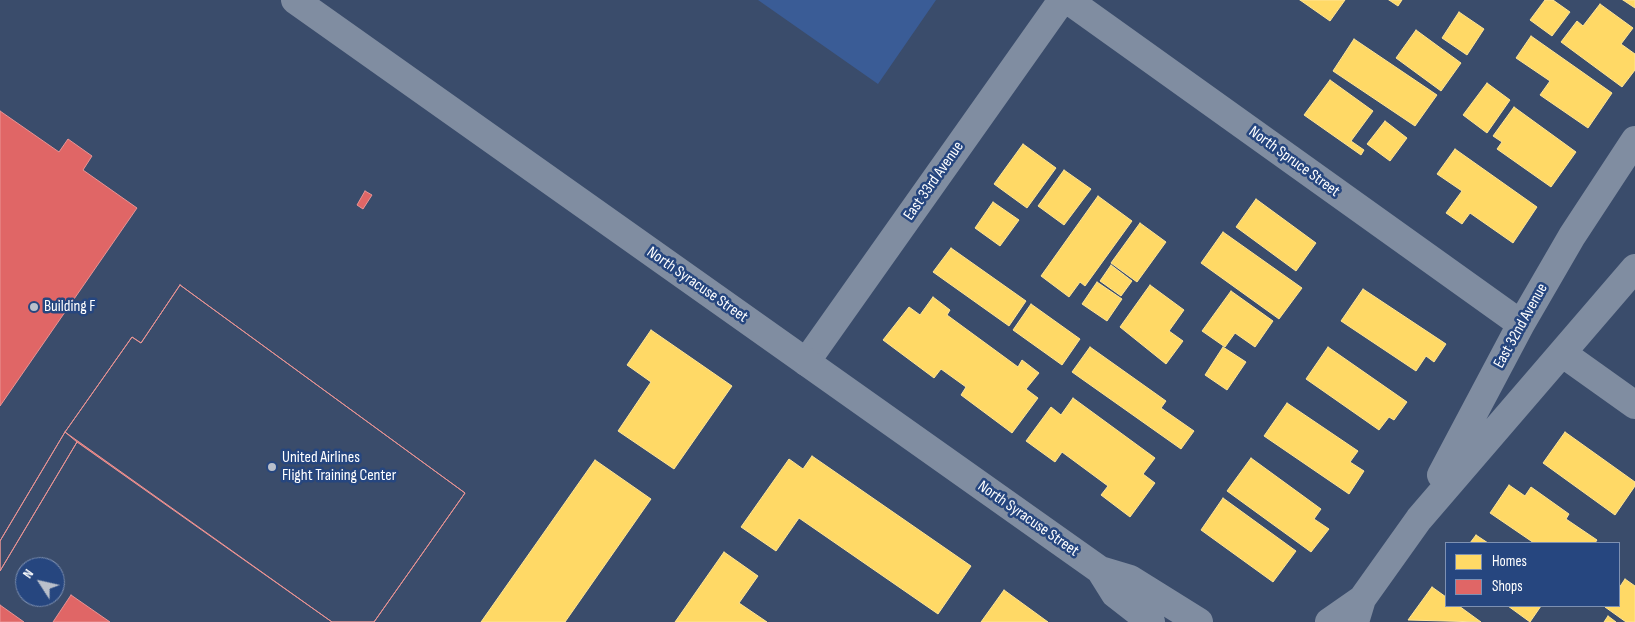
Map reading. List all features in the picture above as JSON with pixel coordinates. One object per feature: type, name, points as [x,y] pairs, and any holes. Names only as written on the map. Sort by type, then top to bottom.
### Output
[{"type":"street","name":"North Syracuse Street","points":[[295,0],[1100,570],[1130,579],[1200,622]]},
{"type":"street","name":"East 33rd Avenue","points":[[806,362],[1062,0]]},
{"type":"street","name":"North Spruce Street","points":[[1068,0],[1521,324]]},
{"type":"street","name":"East 32nd Avenue","points":[[1329,622],[1358,611],[1418,519],[1521,324],[1572,236],[1635,140]]},
{"type":"street","name":"East 32nd Avenue","points":[[1418,519],[1635,268]]},
{"type":"street","points":[[1562,353],[1635,405]]},
{"type":"street","name":"North Syracuse Street","points":[[1100,570],[1115,594],[1151,622]]},
{"type":"shaded area","points":[[758,0],[936,0],[878,84]]},
{"type":"building: Homes","points":[[1300,0],[1345,0],[1330,21]]},
{"type":"building: Homes","points":[[1389,0],[1402,0],[1398,6]]},
{"type":"building: Homes","points":[[1545,0],[1553,0],[1570,12],[1552,36],[1530,20]]},
{"type":"building: Homes","points":[[1623,0],[1635,0],[1635,8]]},
{"type":"building: Homes","points":[[1600,4],[1633,28],[1621,44],[1635,54],[1635,70],[1622,87],[1561,42],[1577,21],[1583,26]]},
{"type":"building: Homes","points":[[1459,12],[1484,29],[1467,55],[1442,38]]},
{"type":"building: Homes","points":[[1416,30],[1461,63],[1441,91],[1396,58]]},
{"type":"building: Homes","points":[[1531,36],[1612,93],[1588,128],[1540,95],[1550,81],[1516,58]]},
{"type":"building: Homes","points":[[1354,39],[1437,95],[1415,126],[1333,71]]},
{"type":"building: Homes","points":[[1330,80],[1373,111],[1351,141],[1364,150],[1361,155],[1304,115]]},
{"type":"building: Homes","points":[[1487,83],[1510,100],[1487,133],[1463,115]]},
{"type":"building: Homes","points":[[1514,107],[1576,152],[1551,187],[1497,149],[1502,142],[1493,136]]},
{"type":"building: Homes","points":[[1385,121],[1407,138],[1390,161],[1367,144]]},
{"type":"building: Homes","points":[[1023,144],[1056,168],[1027,208],[994,184]]},
{"type":"building: Homes","points":[[1455,149],[1537,207],[1513,243],[1470,213],[1462,224],[1446,213],[1462,191],[1437,174]]},
{"type":"building: Homes","points":[[1064,170],[1091,189],[1064,225],[1038,206]]},
{"type":"building: Homes","points":[[1098,196],[1132,221],[1085,286],[1080,282],[1069,297],[1041,276]]},
{"type":"building: Homes","points":[[1256,199],[1316,243],[1296,271],[1236,227]]},
{"type":"building: Homes","points":[[993,202],[1019,220],[1000,246],[975,228]]},
{"type":"building: Homes","points":[[1140,223],[1166,242],[1137,282],[1111,263]]},
{"type":"building: Homes","points":[[1223,232],[1302,288],[1279,319],[1201,263]]},
{"type":"building: Homes","points":[[951,248],[1026,301],[1009,326],[933,272]]},
{"type":"building: Homes","points":[[1111,265],[1132,281],[1121,296],[1100,281]]},
{"type":"building: Homes","points":[[1097,282],[1122,299],[1107,321],[1082,304]]},
{"type":"building: Homes","points":[[1150,285],[1184,310],[1169,331],[1183,341],[1166,364],[1120,327]]},
{"type":"building: Homes","points":[[1363,289],[1446,344],[1434,362],[1426,356],[1416,371],[1341,321]]},
{"type":"building: Homes","points":[[1231,291],[1273,321],[1255,347],[1235,333],[1225,347],[1202,331]]},
{"type":"building: Homes","points":[[933,297],[950,310],[947,315],[1018,367],[1022,360],[1039,373],[1026,389],[1038,398],[1012,433],[961,395],[966,387],[941,369],[934,378],[883,340],[909,307],[920,315]]},
{"type":"building: Homes","points":[[1031,304],[1080,339],[1062,365],[1013,330]]},
{"type":"building: Homes","points":[[651,330],[732,386],[674,469],[618,431],[651,382],[627,365]]},
{"type":"building: Homes","points":[[1090,347],[1166,401],[1161,408],[1194,431],[1181,449],[1072,372]]},
{"type":"building: Homes","points":[[1223,347],[1246,362],[1227,390],[1205,375]]},
{"type":"building: Homes","points":[[1328,347],[1407,402],[1394,420],[1389,417],[1379,430],[1306,379]]},
{"type":"building: Homes","points":[[1073,398],[1155,458],[1143,474],[1155,483],[1130,517],[1101,495],[1108,486],[1062,452],[1055,462],[1026,441],[1051,407],[1061,415]]},
{"type":"building: Homes","points":[[1287,403],[1358,451],[1350,462],[1364,471],[1349,494],[1264,436]]},
{"type":"building: Homes","points":[[1565,432],[1635,482],[1635,486],[1615,515],[1543,463]]},
{"type":"building: Homes","points":[[812,456],[971,566],[938,614],[799,518],[776,551],[741,527],[789,459],[803,469]]},
{"type":"building: Homes","points":[[1251,458],[1321,509],[1314,519],[1329,529],[1311,552],[1227,491]]},
{"type":"building: Homes","points":[[595,460],[651,499],[565,622],[481,622]]},
{"type":"building: Homes","points":[[1509,485],[1525,496],[1531,487],[1569,514],[1566,519],[1597,540],[1596,542],[1533,542],[1490,513]]},
{"type":"building: Homes","points":[[1223,498],[1296,551],[1273,582],[1201,530]]},
{"type":"building: Homes","points":[[1476,535],[1486,542],[1471,542]]},
{"type":"building: Homes","points":[[724,552],[758,576],[739,603],[767,622],[675,622]]},
{"type":"building: Homes","points":[[1625,579],[1635,586],[1635,622],[1626,622],[1605,607],[1620,607],[1620,586]]},
{"type":"building: Homes","points":[[1432,587],[1445,596],[1445,607],[1460,607],[1481,622],[1408,620]]},
{"type":"building: Homes","points":[[1004,590],[1048,622],[981,622]]},
{"type":"building: Homes","points":[[1509,607],[1540,607],[1530,622]]},
{"type":"building: Homes","points":[[1608,616],[1616,622],[1604,622]]},
{"type":"building: Shops","name":"Building F","points":[[0,111],[59,152],[68,139],[92,156],[83,170],[137,208],[0,406]]},
{"type":"building: Shops","points":[[365,191],[372,195],[363,209],[357,205]]},
{"type":"building: Shops","name":"United Airlines Flight Training Center","points":[[180,285],[465,493],[374,622],[332,622],[77,442],[0,571],[0,541],[65,432],[132,337],[141,343]]},
{"type":"building: Shops","name":"United Airlines Flight Training Center","points":[[180,285],[465,493],[374,622],[332,622],[65,432],[132,337],[141,343]]},
{"type":"building: Shops","points":[[65,432],[77,442],[0,571],[0,541]]},
{"type":"building: Shops","points":[[71,595],[110,622],[53,622],[63,607],[65,607]]},
{"type":"building: Shops","points":[[0,605],[24,622],[0,622]]},
{"type":"place","name":"Building F","points":[[34,307]]},
{"type":"place","name":"United Airlines Flight Training Center","points":[[272,467]]}]
